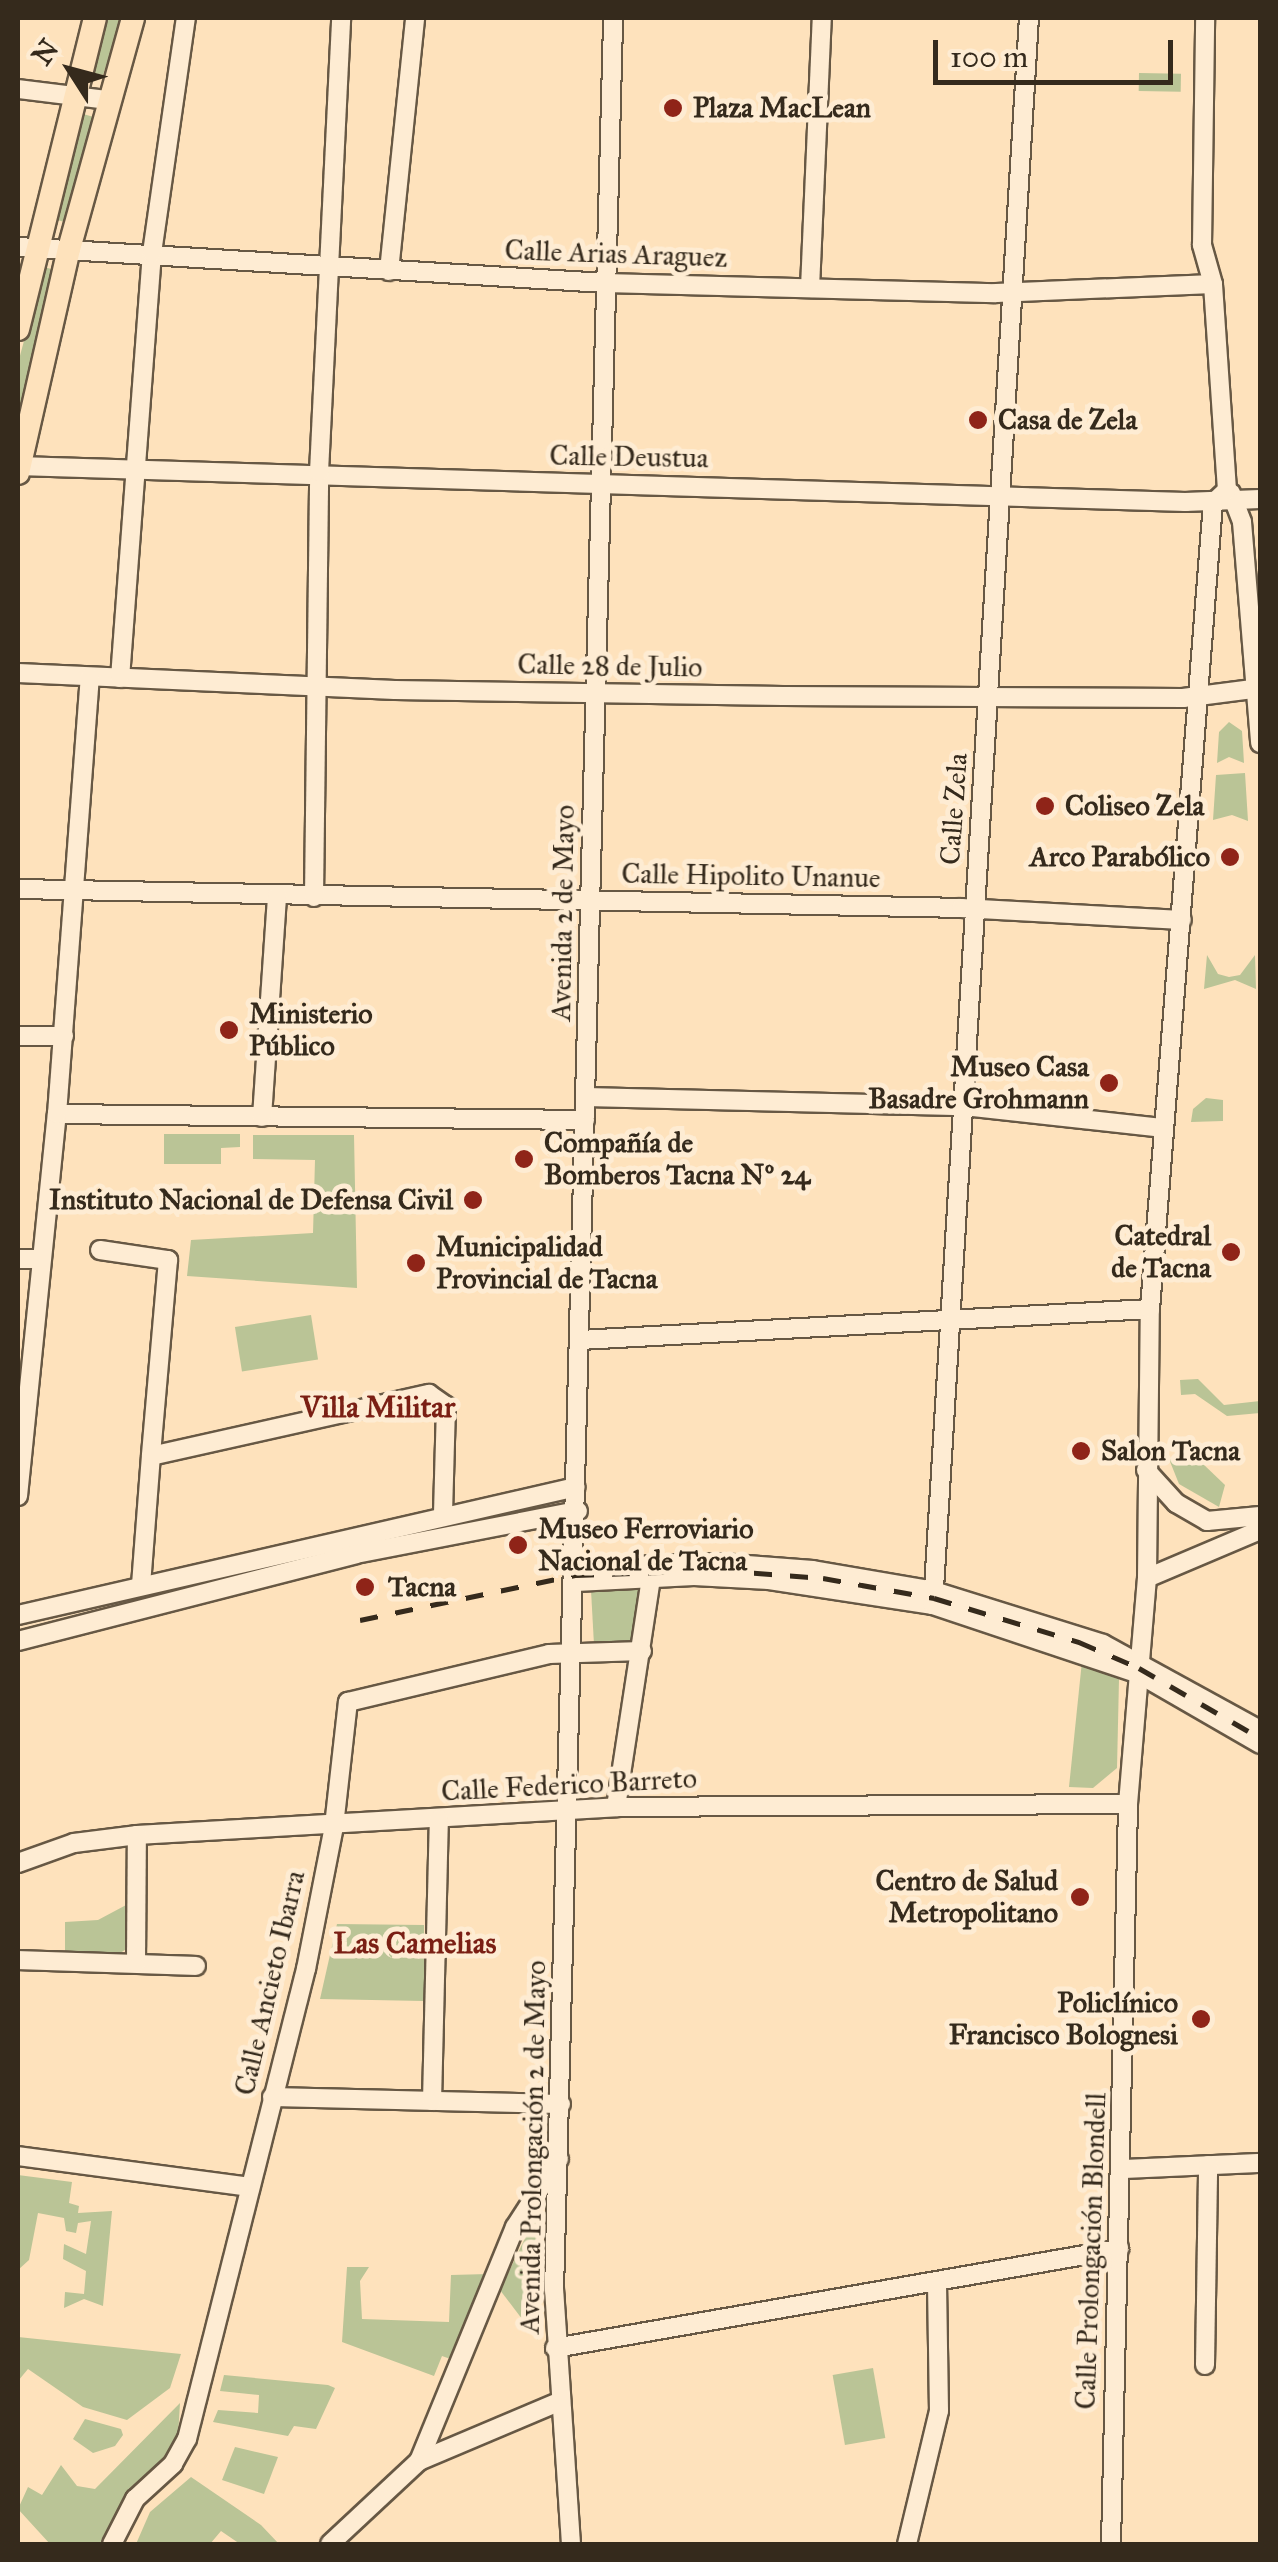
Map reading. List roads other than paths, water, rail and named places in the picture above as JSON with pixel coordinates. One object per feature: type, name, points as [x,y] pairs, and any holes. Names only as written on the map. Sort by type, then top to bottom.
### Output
[{"type":"main road","points":[[18,330],[28,248],[95,18]]},
{"type":"main road","points":[[18,468],[107,100],[133,18]]},
{"type":"street","points":[[120,678],[139,466],[152,253],[186,18]]},
{"type":"street","points":[[314,897],[318,472],[341,18]]},
{"type":"street","points":[[389,271],[415,18]]},
{"type":"street","name":"Avenida 2 de Mayo","points":[[569,1810],[613,18]]},
{"type":"street","points":[[810,288],[822,18]]},
{"type":"street","name":"Calle Zela","points":[[934,1598],[1029,18]]},
{"type":"street","points":[[1206,18],[1202,245],[1212,284],[1226,498],[1258,688],[1260,743]]},
{"type":"street","points":[[18,89],[107,100]]},
{"type":"street","name":"Calle Arias Araguez","points":[[28,248],[606,283],[1011,290],[1212,284]]},
{"type":"street","name":"Calle Deustua","points":[[18,468],[139,466],[601,485],[1260,499]]},
{"type":"street","name":"Calle Prolongación Blondell","points":[[1111,2544],[1128,1804],[1147,1578],[1150,1309],[1162,1128],[1202,696],[1226,498]]},
{"type":"street","name":"Calle 28 de Julio","points":[[18,673],[596,694],[988,698],[1202,696],[1258,688]]},
{"type":"street","points":[[18,1496],[64,1036],[90,676]]},
{"type":"street","name":"Calle Hipolito Unanue","points":[[18,889],[975,910],[1182,920]]},
{"type":"street","points":[[262,1117],[277,896]]},
{"type":"street","points":[[18,1036],[64,1036]]},
{"type":"street","points":[[586,1098],[964,1106],[1162,1128]]},
{"type":"street","points":[[57,1114],[585,1120]]},
{"type":"street","points":[[100,1250],[168,1260],[141,1585]]},
{"type":"street","points":[[18,1259],[40,1259]]},
{"type":"street","points":[[580,1340],[1150,1309]]},
{"type":"street","points":[[151,1456],[429,1394],[446,1406],[443,1515]]},
{"type":"street","points":[[1146,1469],[1176,1504],[1207,1521],[1237,1523],[1260,1516]]},
{"type":"street","points":[[18,1615],[576,1487]]},
{"type":"street","points":[[18,1641],[356,1554],[578,1511]]},
{"type":"street","points":[[1147,1578],[1260,1530]]},
{"type":"street","points":[[616,1807],[653,1570]]},
{"type":"street","points":[[576,1575],[653,1570],[824,1584],[934,1598],[1140,1667],[1260,1730]]},
{"type":"street","name":"Calle Ancieto Ibarra","points":[[112,2544],[126,2512],[173,2464],[187,2439],[334,1826],[354,1696],[574,1650],[642,1651]]},
{"type":"street","points":[[1140,1667],[1260,1744]]},
{"type":"street","name":"Calle Federico Barreto","points":[[18,1863],[74,1843],[137,1835],[616,1807],[1128,1804]]},
{"type":"street","name":"Avenida Prolongación 2 de Mayo","points":[[569,1810],[556,2348],[571,2544]]},
{"type":"street","points":[[432,2101],[439,1819]]},
{"type":"street","points":[[136,1964],[137,1835]]},
{"type":"street","points":[[18,1960],[196,1966]]},
{"type":"street","points":[[272,2097],[560,2104]]},
{"type":"street","points":[[18,2156],[249,2186]]},
{"type":"street","points":[[419,2461],[515,2227],[559,2158]]},
{"type":"street","points":[[1122,2168],[1260,2163]]},
{"type":"street","points":[[1205,2365],[1208,2166]]},
{"type":"street","points":[[556,2348],[1119,2249]]},
{"type":"street","points":[[908,2544],[939,2410],[936,2284]]},
{"type":"street","points":[[330,2544],[419,2461],[561,2401]]},
{"type":"railway","points":[[360,1620],[576,1575],[718,1570],[823,1578],[934,1598],[1079,1642],[1139,1668],[1260,1738]]},
{"type":"place","name":"Plaza MacLean","points":[[673,108]]},
{"type":"place","name":"Casa de Zela","points":[[978,420]]},
{"type":"place","name":"Coliseo Zela","points":[[1045,806]]},
{"type":"place","name":"Arco Parabólico","points":[[1230,857]]},
{"type":"place","name":"Ministerio Público","points":[[229,1030]]},
{"type":"place","name":"Museo Casa Basadre Grohmann","points":[[1109,1083]]},
{"type":"place","name":"Compañía de Bomberos Tacna Nº 24","points":[[524,1159]]},
{"type":"place","name":"Instituto Nacional de Defensa Civil","points":[[473,1200]]},
{"type":"place","name":"Catedral de Tacna","points":[[1231,1252]]},
{"type":"place","name":"Municipalidad Provincial de Tacna","points":[[416,1263]]},
{"type":"place","name":"Salon Tacna","points":[[1081,1451]]},
{"type":"place","name":"Museo Ferroviario Nacional de Tacna","points":[[518,1545]]},
{"type":"place","name":"Tacna","points":[[365,1587]]},
{"type":"place","name":"Centro de Salud Metropolitano","points":[[1080,1897]]},
{"type":"place","name":"Policlínico Francisco Bolognesi","points":[[1201,2019]]},
{"type":"district","name":"Villa Militar","points":[[378,1407]]},
{"type":"district","name":"Las Camelias","points":[[415,1943]]}]
